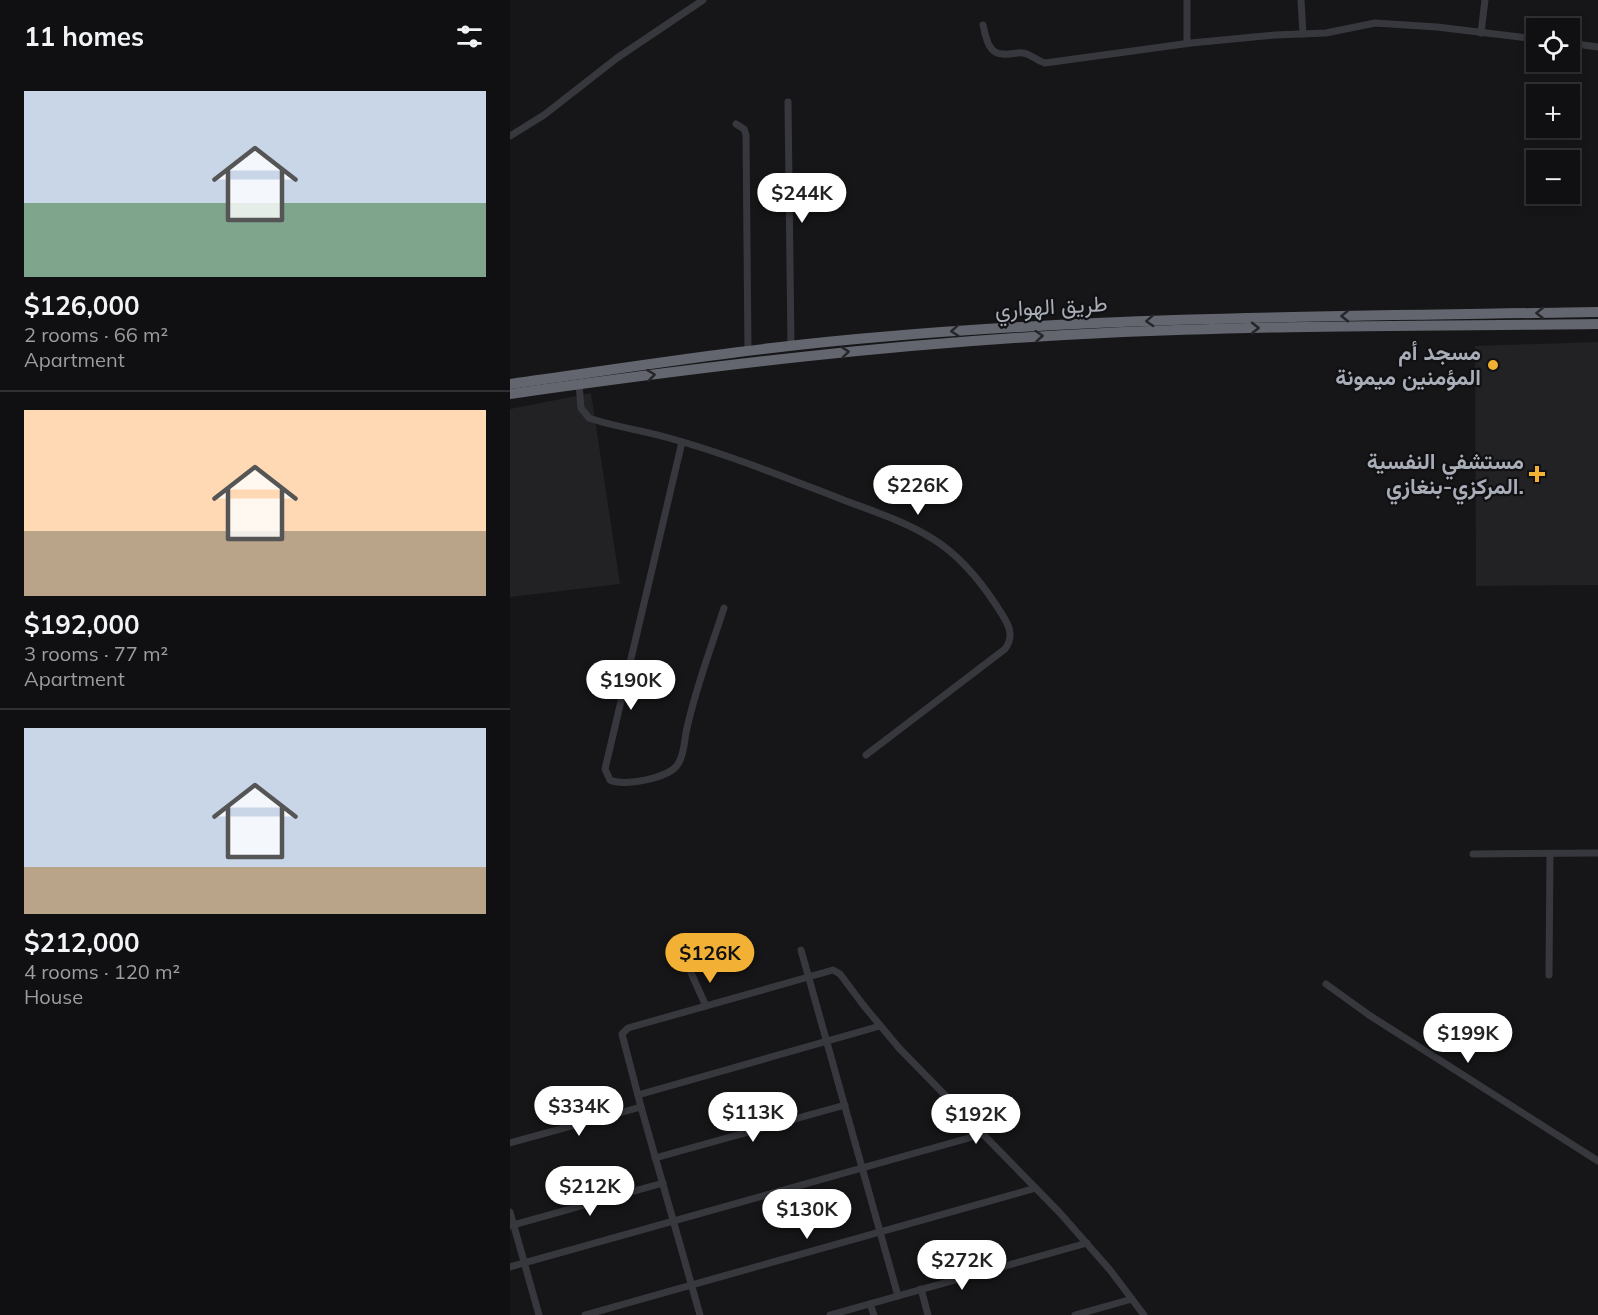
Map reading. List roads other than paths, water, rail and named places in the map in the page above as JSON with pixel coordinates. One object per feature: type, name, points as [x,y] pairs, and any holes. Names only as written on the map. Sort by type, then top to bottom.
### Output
[{"type":"highway","name":"طريق الهواري","points":[[510,384],[791,346],[962,330],[1598,312]]},
{"type":"highway","name":"طريق الهواري","points":[[510,394],[819,354],[1216,323],[1598,324]]},
{"type":"street","points":[[510,136],[544,115],[616,58],[703,0]]},
{"type":"street","points":[[1187,0],[1187,43]]},
{"type":"street","points":[[1301,0],[1303,34]]},
{"type":"street","points":[[1481,33],[1485,0]]},
{"type":"street","points":[[983,25],[989,45],[994,52],[1002,55],[1026,54],[1045,63],[1187,43],[1326,33],[1375,23],[1526,38]]},
{"type":"street","points":[[1580,45],[1598,47]]},
{"type":"street","points":[[788,102],[791,346]]},
{"type":"street","points":[[736,124],[744,129],[746,135],[748,352]]},
{"type":"street","points":[[579,384],[581,408],[589,418],[682,442],[775,473],[906,524],[933,538],[968,568],[983,586],[1008,624],[1011,634],[1005,650],[866,755]]},
{"type":"street","points":[[682,442],[605,769],[613,782],[654,778],[669,773],[677,766],[682,757],[686,728],[724,608]]},
{"type":"street","points":[[1473,854],[1598,854]]},
{"type":"street","points":[[1549,975],[1550,854]]},
{"type":"street","points":[[801,950],[898,1296]]},
{"type":"street","points":[[700,1315],[622,1036],[624,1030],[831,970],[837,971],[912,1062],[1087,1243],[1144,1315]]},
{"type":"street","points":[[691,973],[706,1006]]},
{"type":"street","points":[[1326,984],[1369,1015],[1598,1161]]},
{"type":"street","points":[[638,1095],[880,1026]]},
{"type":"street","points":[[655,1158],[845,1105]]},
{"type":"street","points":[[510,1143],[641,1107]]},
{"type":"street","points":[[510,1267],[983,1134]]},
{"type":"street","points":[[512,1225],[663,1183]]},
{"type":"street","points":[[585,1315],[1036,1188]]},
{"type":"street","points":[[510,1212],[539,1315]]},
{"type":"street","points":[[830,1315],[1087,1243]]},
{"type":"street","points":[[921,1289],[928,1315]]},
{"type":"street","points":[[1075,1315],[1132,1299]]},
{"type":"street","points":[[870,1304],[874,1315]]},
{"type":"place","name":"مسجد أم المؤمنين ميمونة","points":[[1493,365]]},
{"type":"place","name":"مستشفي النفسية المركزي-بنغازي.","points":[[1537,474]]}]
